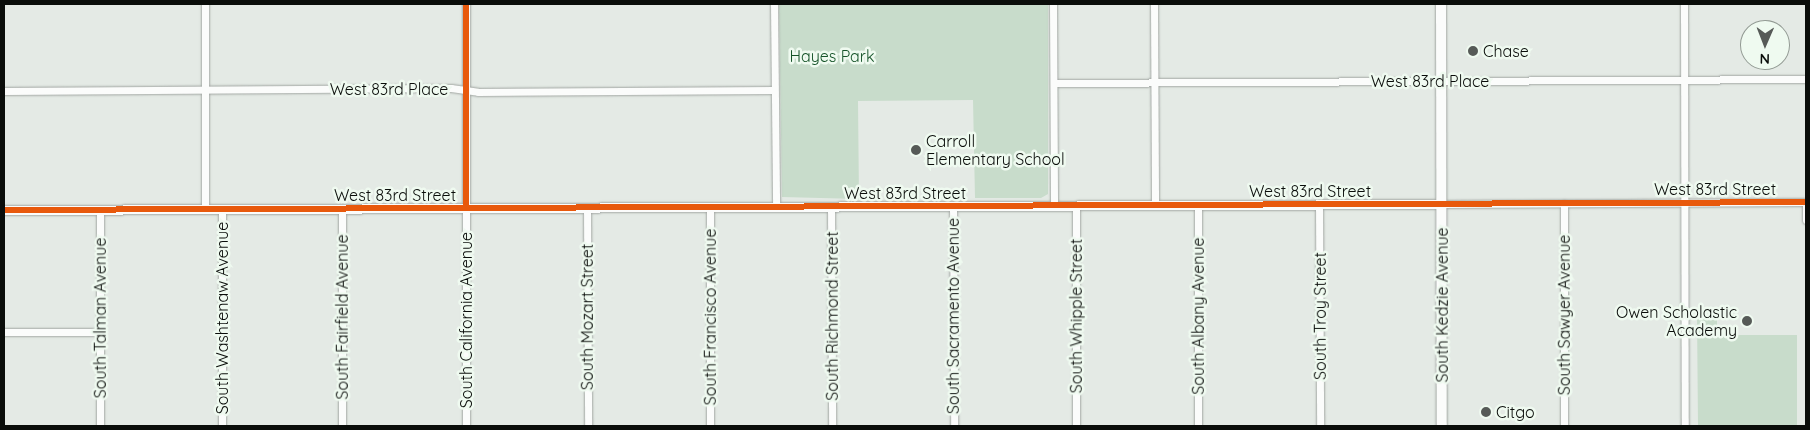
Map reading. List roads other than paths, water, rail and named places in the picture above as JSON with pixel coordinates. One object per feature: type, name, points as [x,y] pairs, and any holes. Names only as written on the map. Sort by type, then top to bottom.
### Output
[{"type":"main road","name":"South Kedzie Avenue","points":[[1441,4],[1442,426]]},
{"type":"street","name":"South Washtenaw Avenue","points":[[205,4],[205,209]]},
{"type":"street","name":"South California Avenue","points":[[466,4],[466,426]]},
{"type":"street","points":[[774,4],[776,207]]},
{"type":"street","points":[[1053,4],[1054,206]]},
{"type":"street","points":[[1154,4],[1155,206]]},
{"type":"street","points":[[1684,4],[1685,426]]},
{"type":"street","name":"West 83rd Place","points":[[1054,83],[1806,79]]},
{"type":"street","name":"West 83rd Place","points":[[4,91],[774,90]]},
{"type":"street","points":[[1806,202],[1806,220]]},
{"type":"street","name":"West 83rd Street","points":[[4,210],[1806,202]]},
{"type":"street","name":"South Sawyer Avenue","points":[[1564,203],[1564,426]]},
{"type":"street","name":"South Albany Avenue","points":[[1198,205],[1198,426]]},
{"type":"street","name":"South Troy Street","points":[[1320,205],[1320,426]]},
{"type":"street","name":"South Sacramento Avenue","points":[[953,206],[954,426]]},
{"type":"street","name":"South Whipple Street","points":[[1076,206],[1076,426]]},
{"type":"street","name":"South Francisco Avenue","points":[[710,207],[710,426]]},
{"type":"street","name":"South Richmond Street","points":[[832,207],[832,426]]},
{"type":"street","name":"South Mozart Street","points":[[587,208],[588,426]]},
{"type":"street","name":"South Washtenaw Avenue","points":[[222,209],[222,426]]},
{"type":"street","name":"South Fairfield Avenue","points":[[342,209],[342,426]]},
{"type":"street","name":"South Talman Avenue","points":[[100,210],[100,426]]},
{"type":"street","points":[[4,332],[100,332]]},
{"type":"place","name":"Chase","points":[[1473,51]]},
{"type":"place","name":"Carroll Elementary School","points":[[916,150]]},
{"type":"place","name":"Owen Scholastic Academy","points":[[1747,321]]},
{"type":"place","name":"Citgo","points":[[1486,412]]},
{"type":"park label","name":"Hayes Park","points":[[832,56]]}]
